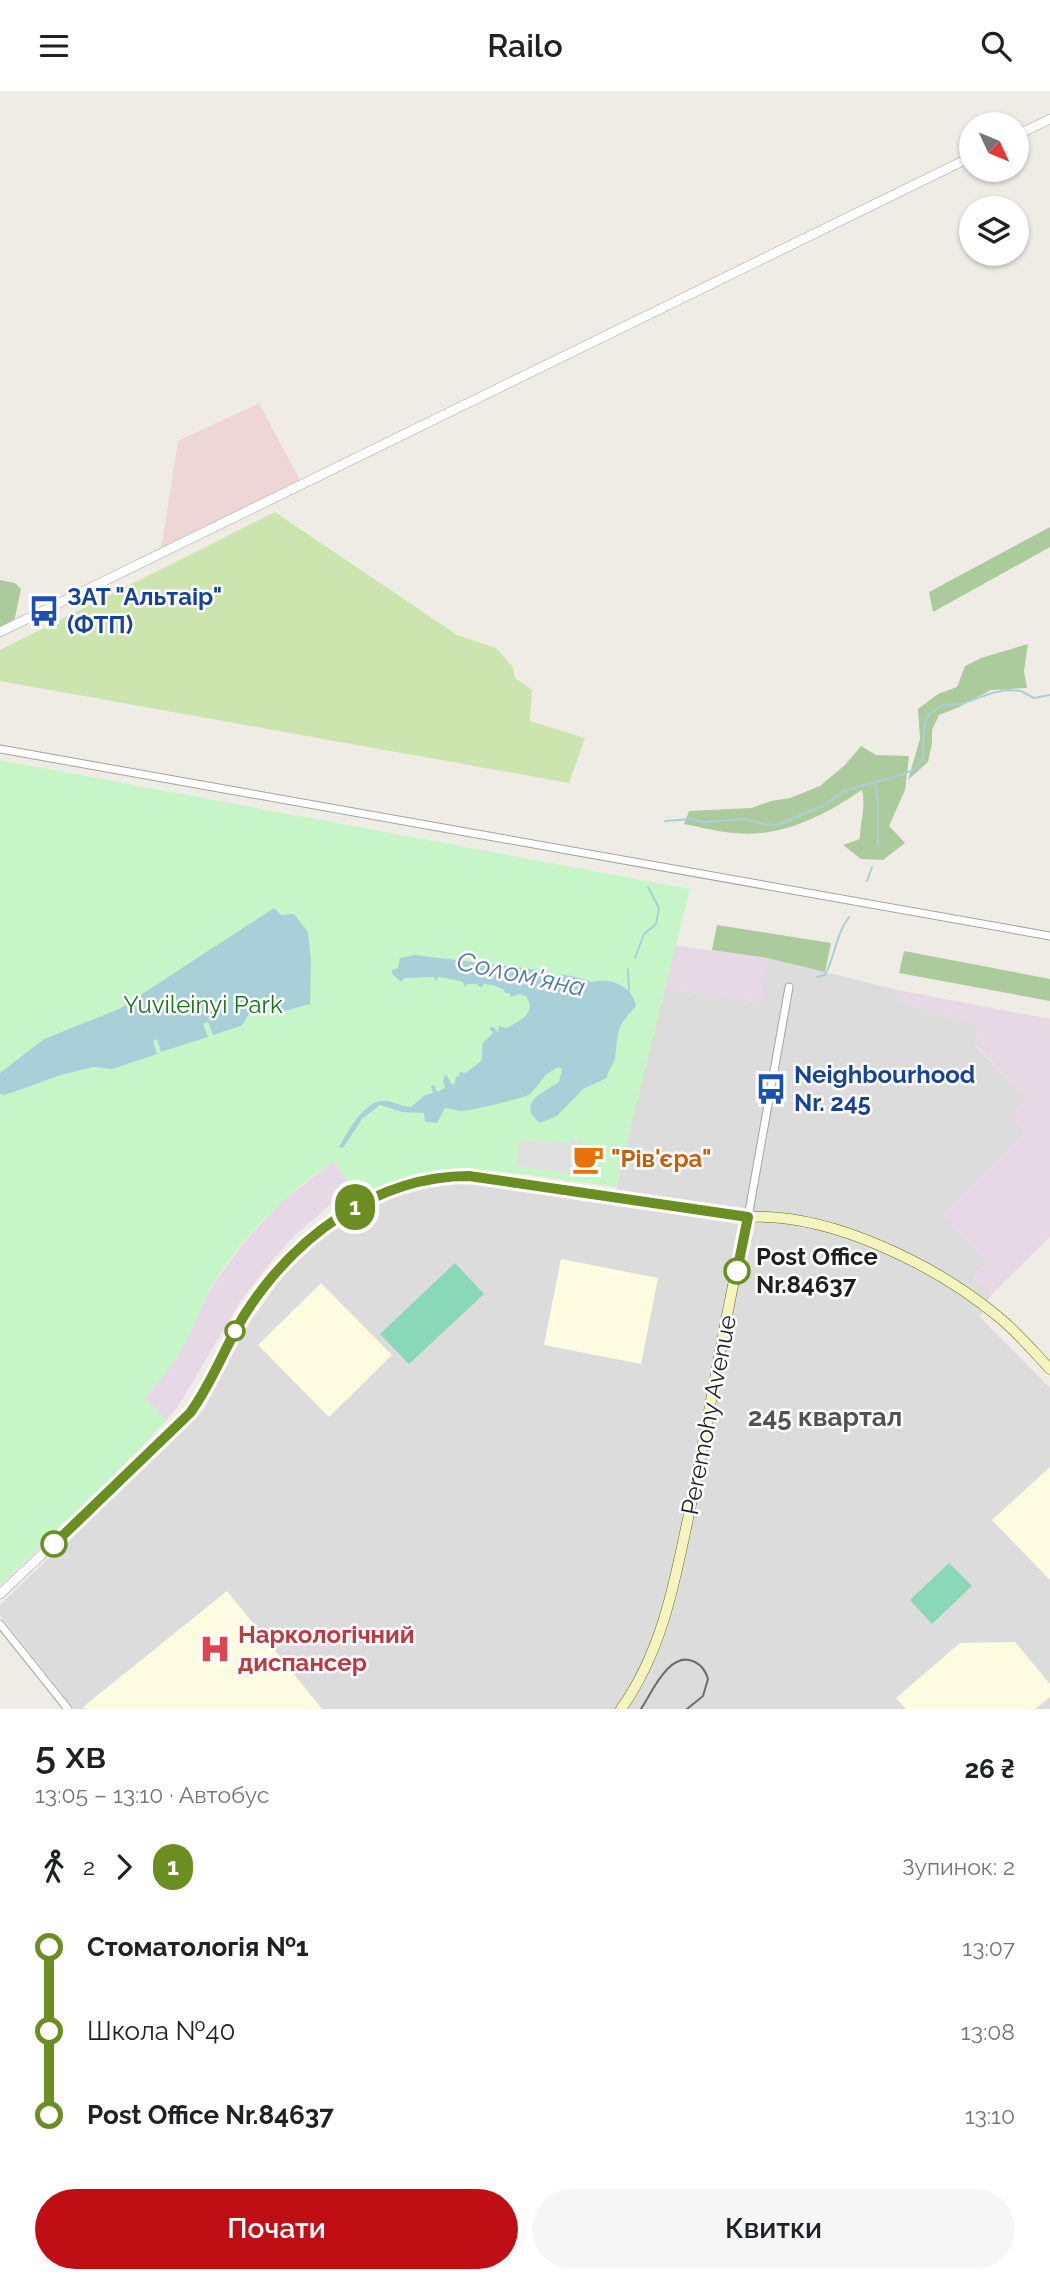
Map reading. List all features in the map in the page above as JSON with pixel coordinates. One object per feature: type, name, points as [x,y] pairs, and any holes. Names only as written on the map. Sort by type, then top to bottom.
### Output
[{"type":"main road","points":[[748,1217],[765,1216],[822,1227],[857,1237],[916,1262],[967,1293],[1001,1319],[1050,1369]]},
{"type":"main road","name":"Peremohy Avenue","points":[[621,1709],[633,1693],[650,1659],[670,1596],[748,1217]]},
{"type":"street","points":[[1029,129],[1050,119]]},
{"type":"street","points":[[0,632],[959,163]]},
{"type":"street","points":[[0,749],[1050,936]]},
{"type":"street","name":"Peremohy Avenue","points":[[748,1217],[789,987]]},
{"type":"street","points":[[0,1594],[182,1422],[204,1393],[243,1317],[264,1287],[291,1257],[342,1215],[379,1194],[425,1179],[469,1176],[748,1217]]},
{"type":"street","points":[[0,1624],[68,1709]]},
{"type":"shaded area","points":[[259,403],[302,484],[157,556],[162,543],[178,441]]},
{"type":"shaded area","points":[[673,945],[767,958],[761,1002],[662,988]]},
{"type":"shaded area","points":[[767,958],[898,990],[897,1002],[978,1024],[975,1046],[1025,1097],[1024,1133],[987,1262],[973,1277],[991,1295],[980,1317],[1050,1388],[1050,1709],[74,1709],[0,1615],[0,1605],[205,1407],[246,1328],[282,1277],[349,1218],[369,1207],[409,1192],[455,1181],[479,1181],[613,1203],[662,988],[760,1002]]},
{"type":"shaded area","points":[[898,990],[1050,1019],[1050,1237],[991,1295],[973,1277],[987,1262],[942,1215],[1023,1133],[1011,1117],[1025,1097],[975,1045],[978,1024],[897,1002]]},
{"type":"shaded area","points":[[571,1139],[582,1141],[575,1174],[516,1166],[520,1140],[570,1143]]},
{"type":"shaded area","points":[[334,1161],[351,1187],[293,1237],[266,1268],[240,1302],[179,1405],[166,1421],[145,1398],[186,1342],[206,1297],[220,1275],[245,1241],[280,1203]]},
{"type":"shaded area","points":[[561,1259],[658,1278],[641,1364],[544,1345]]},
{"type":"shaded area","points":[[321,1283],[392,1355],[329,1417],[258,1345]]},
{"type":"shaded area","points":[[1050,1467],[1050,1580],[992,1520]]},
{"type":"shaded area","name":"Наркологічний диспансер","points":[[227,1591],[322,1709],[83,1707]]},
{"type":"shaded area","points":[[1015,1642],[1050,1684],[1050,1697],[1035,1709],[906,1709],[896,1698],[960,1643]]},
{"type":"green space","points":[[275,512],[457,635],[496,648],[513,667],[515,678],[532,690],[530,721],[585,738],[569,783],[0,681],[0,650]]},
{"type":"green space","points":[[1050,527],[1050,547],[933,612],[929,592]]},
{"type":"green space","points":[[0,580],[15,583],[21,589],[14,622],[0,629]]},
{"type":"green space","points":[[1028,644],[1024,671],[1027,688],[991,690],[939,715],[932,730],[928,762],[908,780],[920,739],[918,709],[938,694],[957,687],[965,666],[981,658]]},
{"type":"green space","points":[[861,746],[876,755],[909,756],[905,790],[889,826],[905,843],[883,860],[861,859],[843,845],[860,839],[862,790],[817,816],[769,832],[728,832],[684,824],[689,811],[751,808],[790,798],[820,786],[845,765]]},
{"type":"green space","name":"Yuvileinyi Park","points":[[0,760],[690,889],[616,1187],[512,1173],[458,1171],[408,1177],[359,1198],[334,1161],[279,1204],[262,1221],[231,1257],[218,1277],[182,1349],[145,1398],[166,1421],[92,1498],[0,1585]]},
{"type":"green space","points":[[717,925],[831,943],[825,972],[767,958],[712,950]]},
{"type":"green space","points":[[904,951],[1050,979],[1050,1001],[899,973]]},
{"type":"green space","points":[[455,1263],[484,1294],[409,1364],[380,1334]]},
{"type":"green space","points":[[949,1563],[972,1586],[932,1624],[910,1600]]},
{"type":"water","points":[[274,908],[281,915],[294,914],[308,932],[311,961],[310,1004],[281,1012],[267,1005],[256,1005],[241,1026],[213,1035],[208,1022],[203,1024],[208,1037],[161,1052],[157,1039],[153,1041],[157,1054],[112,1069],[94,1067],[64,1074],[5,1095],[0,1094],[0,1073],[44,1039],[119,1009]]},
{"type":"water","points":[[415,955],[546,971],[551,975],[571,976],[592,982],[612,982],[623,986],[636,1006],[619,1030],[614,1061],[607,1078],[583,1089],[557,1116],[540,1123],[530,1110],[531,1104],[540,1094],[559,1082],[562,1069],[559,1067],[546,1075],[526,1096],[466,1110],[445,1108],[437,1123],[425,1122],[424,1113],[402,1112],[380,1105],[362,1119],[343,1148],[339,1147],[357,1118],[377,1102],[411,1107],[425,1095],[433,1093],[431,1086],[434,1085],[437,1092],[445,1088],[443,1080],[446,1074],[452,1085],[455,1083],[456,1077],[460,1076],[459,1072],[466,1073],[482,1060],[482,1044],[493,1033],[489,1028],[493,1027],[498,1032],[499,1026],[507,1028],[529,1011],[526,996],[519,994],[511,997],[509,993],[493,985],[484,984],[481,988],[477,984],[467,984],[465,987],[463,982],[439,977],[435,981],[434,977],[405,978],[401,982],[392,974],[392,970],[398,968],[400,958]]},
{"type":"waterway","points":[[665,821],[746,819],[777,825],[823,806],[844,791],[913,770],[923,759],[924,726],[929,714],[944,705],[961,704],[1007,690],[1021,691],[1034,698],[1050,695]]},
{"type":"waterway","points":[[875,783],[878,844]]},
{"type":"waterway","points":[[867,881],[872,867]]},
{"type":"waterway","name":"Солом'яна","points":[[635,958],[644,934],[656,924],[659,908],[648,887]]},
{"type":"waterway","points":[[817,977],[825,975],[849,917]]},
{"type":"waterway","name":"Солом'яна","points":[[627,993],[628,969]]},
{"type":"tram line","points":[[641,1709],[663,1674],[678,1661],[686,1660],[700,1665],[708,1679],[703,1696],[687,1709]]},
{"type":"bus line","name":"1","points":[[54,1544],[190,1413],[204,1393],[243,1317],[276,1272],[323,1229],[379,1194],[425,1179],[469,1176],[748,1217],[737,1271]]},
{"type":"place","name":"ЗАТ \"Альтаір\" (ФТП)","points":[[44,611]]},
{"type":"place","name":"Neighbourhood Nr. 245","points":[[771,1089]]},
{"type":"place","name":"\"Рів'єра\"","points":[[588,1159]]},
{"type":"place","name":"Post Office Nr.84637","points":[[737,1271]]},
{"type":"place","name":"Наркологічний диспансер","points":[[215,1649]]},
{"type":"district","name":"245 квартал","points":[[825,1417]]}]
